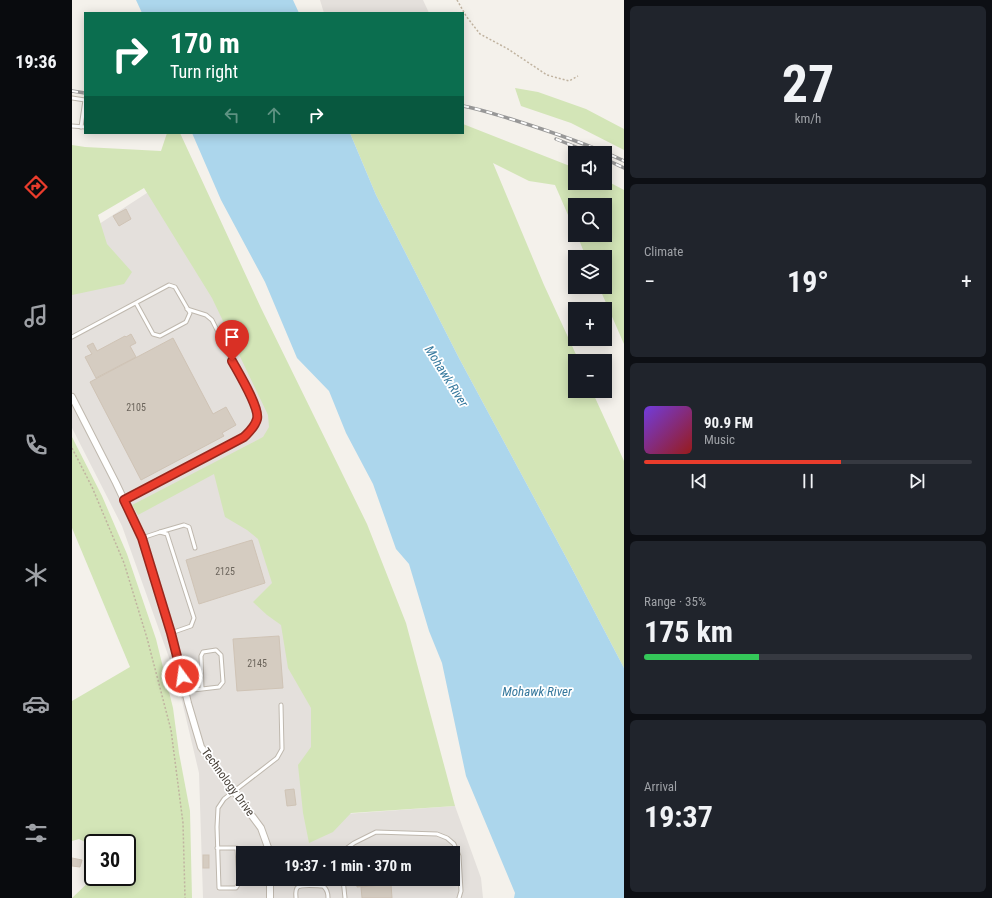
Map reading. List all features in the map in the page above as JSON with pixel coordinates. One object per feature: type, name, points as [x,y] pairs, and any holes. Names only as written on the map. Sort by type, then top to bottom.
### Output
[{"type":"street","name":"Technology Drive","points":[[72,397],[142,538],[171,633],[201,747],[261,828],[267,846]]},
{"type":"street","points":[[270,886],[270,898]]},
{"type":"lane","points":[[72,98],[84,100]]},
{"type":"lane","points":[[72,126],[83,127],[84,114]]},
{"type":"lane","points":[[72,337],[169,285],[175,287],[190,313],[186,322],[160,336],[153,334],[136,303]]},
{"type":"lane","points":[[124,500],[244,437],[252,430],[257,420],[257,414],[253,402],[212,320],[206,315],[187,308]]},
{"type":"lane","points":[[142,538],[184,525],[189,527],[195,548]]},
{"type":"lane","points":[[160,532],[167,534],[194,618],[191,626],[171,633]]},
{"type":"lane","points":[[186,691],[219,687],[223,682],[221,655],[216,650],[203,652],[201,656],[202,689]]},
{"type":"lane","points":[[217,848],[238,848],[239,883],[236,888],[219,888],[217,848],[218,808],[224,799],[277,758],[282,749],[281,705]]},
{"type":"lane","points":[[350,846],[376,832],[437,834],[447,838],[455,846]]},
{"type":"lane","points":[[459,898],[462,892],[460,868]]},
{"type":"lane","points":[[296,898],[296,890],[300,886],[323,886],[328,892],[328,898]]},
{"type":"lane","points":[[344,886],[345,898]]},
{"type":"path","points":[[457,0],[464,12]]},
{"type":"path","points":[[464,12],[480,34],[508,49],[548,75],[569,81],[578,76]]},
{"type":"path","points":[[72,448],[92,487],[124,563],[147,638],[169,722],[183,823],[185,898]]},
{"type":"shaded area","points":[[320,0],[423,0],[429,12],[324,12]]},
{"type":"shaded area","points":[[170,178],[277,421],[331,815],[455,806],[481,878],[483,898],[203,898],[199,773],[177,680],[122,526],[72,428],[72,238],[76,239]]},
{"type":"green space","points":[[515,88],[538,92],[586,109],[624,129],[624,150],[571,123],[521,106]]},
{"type":"green space","points":[[464,124],[568,165],[568,190],[612,190],[612,184],[624,190],[624,344],[612,317],[612,302],[606,302],[602,294],[612,294],[612,250],[583,250],[580,242],[612,242],[612,198],[568,198],[568,215],[555,185],[529,181],[493,163],[544,285],[568,337],[568,346],[572,346],[576,354],[568,354],[568,398],[595,398],[624,461],[624,668],[568,561],[460,360],[376,195],[350,134],[464,134]]},
{"type":"green space","points":[[167,134],[180,134],[261,308],[367,524],[406,623],[455,806],[351,813],[333,832],[309,843],[303,813],[298,765],[311,747],[311,708],[288,668],[281,625],[253,602],[272,583],[258,539],[247,530],[225,517],[214,474],[138,515],[132,505],[263,437],[269,427],[268,415],[212,298],[144,188],[98,215],[107,244],[132,272],[124,284],[72,295],[72,145],[161,151]]},
{"type":"green space","points":[[72,437],[102,496],[127,554],[156,639],[173,708],[179,753],[190,811],[192,898],[72,898],[85,886],[136,886],[136,834],[84,834],[84,842],[79,839],[72,841],[72,701],[130,667],[72,528]]},
{"type":"water","points":[[136,0],[293,0],[299,12],[142,12]]},
{"type":"water","name":"Mohawk River","points":[[192,134],[350,134],[376,195],[460,360],[624,668],[624,898],[514,898],[515,893],[466,776],[442,663],[429,631],[409,564],[396,549],[373,484],[346,433],[329,391],[297,358],[265,282],[221,200]]},
{"type":"building","points":[[126,209],[131,219],[119,226],[113,216]]},
{"type":"building","points":[[131,334],[136,343],[130,346],[136,357],[96,378],[85,357],[92,354],[87,346],[93,343],[97,351]]},
{"type":"building","points":[[173,338],[213,414],[226,407],[236,425],[222,433],[224,436],[141,480],[90,382]]},
{"type":"building","points":[[252,540],[265,583],[199,604],[186,560]]},
{"type":"building","points":[[279,636],[283,688],[237,691],[233,639]]},
{"type":"building","points":[[294,789],[296,805],[287,806],[285,790]]},
{"type":"building","points":[[203,855],[209,855],[209,868],[203,868]]},
{"type":"building","points":[[72,858],[82,860],[80,867],[72,866]]},
{"type":"building","points":[[391,886],[392,898],[362,898],[361,887]]},
{"type":"railway","points":[[72,91],[84,93]]},
{"type":"railway","points":[[464,106],[488,112],[556,134],[624,161]]},
{"type":"railway","points":[[556,139],[574,146]]},
{"type":"railway","points":[[612,162],[624,168]]},
{"type":"route","points":[[182,676],[171,633],[142,538],[124,500],[244,437],[252,430],[257,420],[257,414],[253,402],[232,361]]}]
